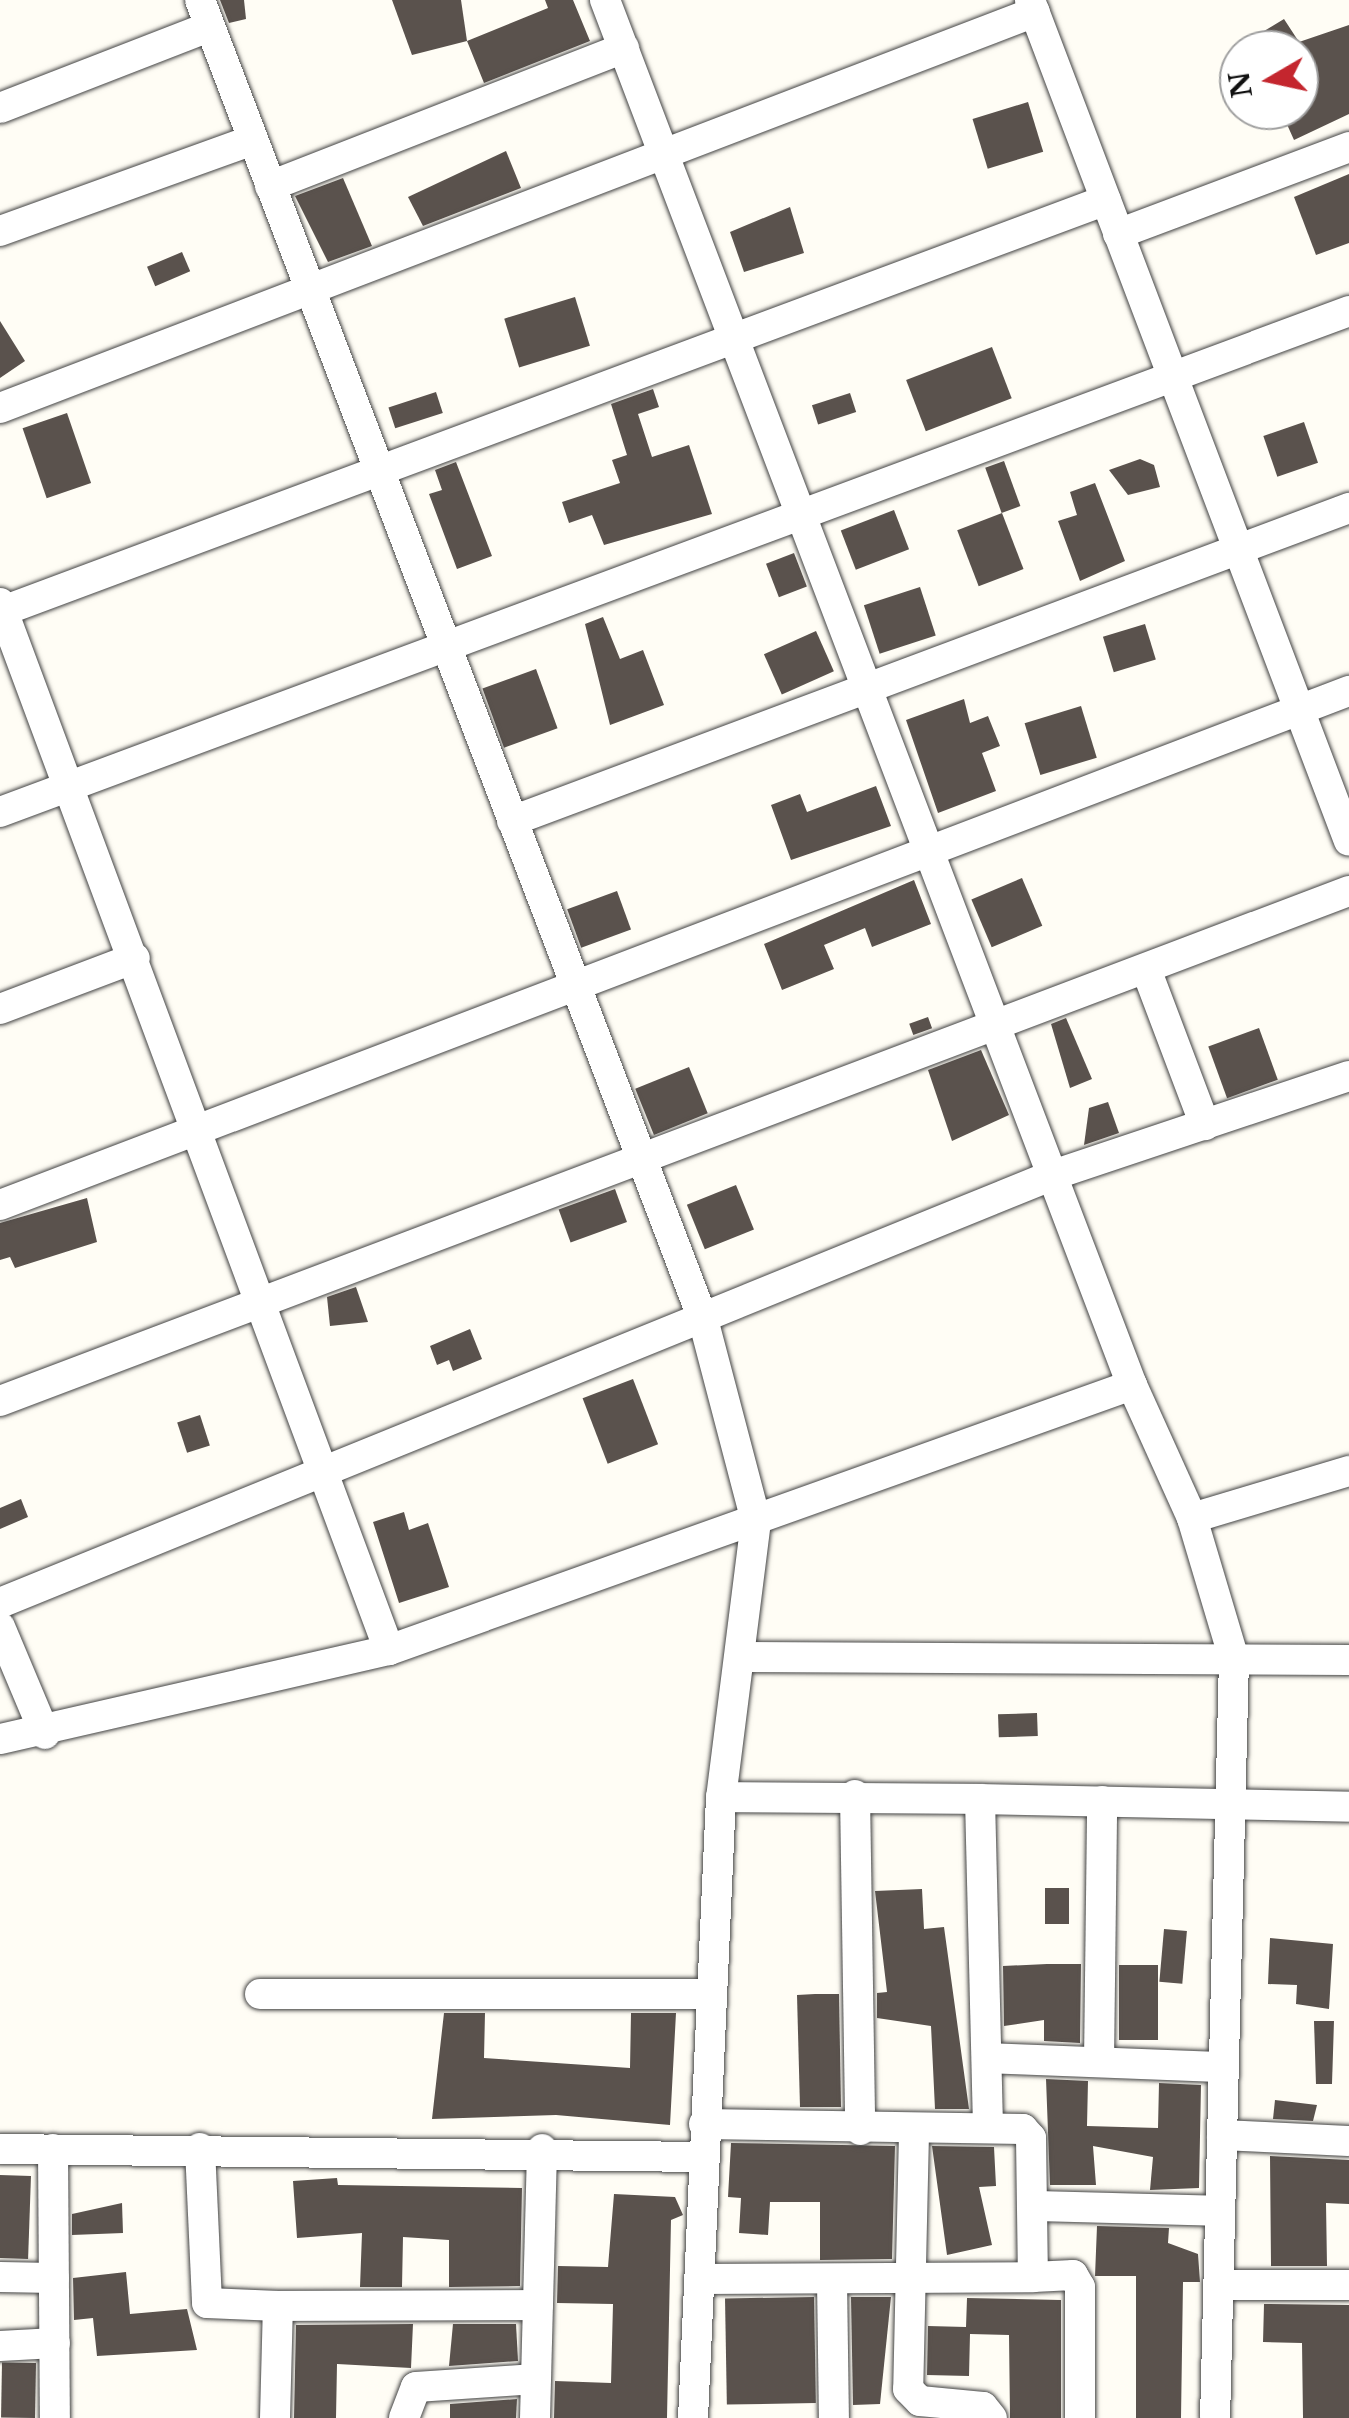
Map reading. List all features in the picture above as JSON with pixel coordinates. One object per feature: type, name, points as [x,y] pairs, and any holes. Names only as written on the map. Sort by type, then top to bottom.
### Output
[{"type":"street","points":[[605,0],[807,513],[1132,1385],[1192,1518],[1234,1660],[1215,2418]]},
{"type":"street","points":[[0,408],[664,154],[1032,6],[1349,841]]},
{"type":"street","points":[[0,108],[205,13],[703,1319],[756,1520],[744,1657],[720,1797],[693,2418]]},
{"type":"street","points":[[270,186],[624,48]]},
{"type":"street","points":[[0,231],[253,140]]},
{"type":"street","points":[[1118,234],[1349,147]]},
{"type":"street","points":[[389,1650],[329,1472],[1,608],[376,466],[1106,200]]},
{"type":"street","points":[[0,812],[1349,311]]},
{"type":"street","points":[[512,821],[1349,508]]},
{"type":"street","points":[[0,1205],[1349,691]]},
{"type":"street","points":[[0,1401],[1349,890]]},
{"type":"street","points":[[0,1008],[135,958]]},
{"type":"street","points":[[1146,969],[1204,1125]]},
{"type":"street","points":[[0,1603],[1053,1175],[1349,1076]]},
{"type":"street","points":[[0,1738],[45,1734],[389,1650],[1132,1385]]},
{"type":"street","points":[[1192,1518],[1349,1471]]},
{"type":"street","points":[[0,1627],[45,1734]]},
{"type":"street","points":[[744,1657],[1349,1660]]},
{"type":"street","points":[[720,1797],[854,1795],[1349,1807]]},
{"type":"street","points":[[854,1795],[860,2130]]},
{"type":"street","points":[[980,1798],[988,2127]]},
{"type":"street","points":[[1098,2062],[1102,1801]]},
{"type":"street","points":[[260,1994],[711,1994]]},
{"type":"street","points":[[987,2058],[1224,2067]]},
{"type":"street","points":[[704,2124],[914,2132],[1023,2129],[1031,2138],[1033,2277]]},
{"type":"street","points":[[914,2132],[908,2280],[912,2397],[983,2406],[992,2418]]},
{"type":"street","points":[[1222,2135],[1349,2141]]},
{"type":"street","points":[[0,2148],[542,2149],[704,2158]]},
{"type":"street","points":[[53,2148],[55,2418]]},
{"type":"street","points":[[200,2148],[207,2304],[538,2306]]},
{"type":"street","points":[[535,2418],[542,2149]]},
{"type":"street","points":[[1033,2206],[1220,2211]]},
{"type":"street","points":[[700,2279],[908,2280],[1073,2275],[1080,2287],[1080,2418]]},
{"type":"street","points":[[0,2277],[54,2278]]},
{"type":"street","points":[[832,2280],[834,2418]]},
{"type":"street","points":[[1219,2285],[1349,2286]]},
{"type":"street","points":[[275,2418],[278,2306]]},
{"type":"street","points":[[0,2346],[55,2343]]},
{"type":"street","points":[[404,2418],[416,2386],[536,2380]]},
{"type":"building","points":[[220,0],[244,0],[246,19],[229,23]]},
{"type":"building","points":[[392,0],[461,0],[467,41],[412,55]]},
{"type":"building","points":[[545,0],[573,0],[590,41],[484,83],[467,41],[548,8]]},
{"type":"building","points":[[1284,19],[1291,30],[1266,30]]},
{"type":"building","points":[[1349,25],[1349,114],[1319,128],[1319,35]]},
{"type":"building","points":[[1028,102],[1043,152],[988,169],[973,119]]},
{"type":"building","points":[[1290,130],[1315,130],[1294,140]]},
{"type":"building","points":[[506,151],[521,188],[423,226],[408,197]]},
{"type":"building","points":[[1349,174],[1349,243],[1316,255],[1294,197]]},
{"type":"building","points":[[343,178],[372,246],[328,262],[295,196]]},
{"type":"building","points":[[790,207],[804,253],[744,272],[730,232]]},
{"type":"building","points":[[182,252],[190,271],[155,286],[147,267]]},
{"type":"building","points":[[575,297],[590,346],[519,367],[504,319]]},
{"type":"building","points":[[0,321],[25,361],[0,378]]},
{"type":"building","points":[[992,347],[1012,398],[926,431],[906,380]]},
{"type":"building","points":[[653,389],[659,407],[638,414],[652,457],[689,445],[712,514],[604,545],[592,515],[569,523],[562,502],[620,483],[612,460],[627,455],[611,404]]},
{"type":"building","points":[[436,392],[443,413],[395,428],[388,407]]},
{"type":"building","points":[[850,393],[856,412],[818,424],[812,405]]},
{"type":"building","points":[[67,413],[91,483],[47,498],[23,428]]},
{"type":"building","points":[[1304,422],[1318,463],[1277,477],[1263,436]]},
{"type":"building","points":[[1140,459],[1154,465],[1160,487],[1128,495],[1109,470]]},
{"type":"building","points":[[1004,461],[1020,506],[1002,513],[985,468]]},
{"type":"building","points":[[456,462],[492,556],[457,569],[429,494],[442,490],[435,470]]},
{"type":"building","points":[[1095,483],[1125,561],[1080,581],[1058,521],[1077,515],[1070,492]]},
{"type":"building","points":[[894,510],[909,549],[856,570],[841,530]]},
{"type":"building","points":[[1002,513],[1024,569],[979,586],[957,530]]},
{"type":"building","points":[[794,553],[807,587],[779,597],[766,564]]},
{"type":"building","points":[[920,587],[936,636],[880,654],[864,605]]},
{"type":"building","points":[[603,617],[620,659],[643,650],[664,705],[610,725],[585,624]]},
{"type":"building","points":[[1145,624],[1156,659],[1114,672],[1103,637]]},
{"type":"building","points":[[816,631],[834,671],[782,694],[764,654]]},
{"type":"building","points":[[536,669],[558,728],[504,748],[482,688]]},
{"type":"building","points":[[964,699],[970,723],[988,716],[1000,746],[982,753],[996,791],[938,813],[906,720]]},
{"type":"building","points":[[1081,706],[1097,758],[1040,775],[1025,723]]},
{"type":"building","points":[[876,786],[891,826],[791,860],[771,805],[800,794],[807,812]]},
{"type":"building","points":[[1022,878],[1042,926],[992,947],[971,899]]},
{"type":"building","points":[[914,880],[931,924],[872,947],[865,928],[824,945],[834,969],[782,990],[764,944]]},
{"type":"building","points":[[617,891],[631,930],[581,948],[567,909]]},
{"type":"building","points":[[928,1017],[932,1028],[913,1035],[909,1024]]},
{"type":"building","points":[[1066,1018],[1092,1079],[1070,1088],[1051,1024]]},
{"type":"building","points":[[1259,1028],[1278,1080],[1227,1098],[1208,1046]]},
{"type":"building","points":[[981,1050],[1009,1115],[952,1141],[928,1070]]},
{"type":"building","points":[[689,1067],[708,1113],[654,1135],[635,1089]]},
{"type":"building","points":[[1108,1102],[1119,1133],[1084,1145],[1089,1108]]},
{"type":"building","points":[[736,1185],[754,1230],[705,1249],[687,1205]]},
{"type":"building","points":[[615,1189],[627,1222],[571,1242],[559,1210]]},
{"type":"building","points":[[87,1198],[97,1242],[15,1268],[10,1257],[0,1260],[0,1223]]},
{"type":"building","points":[[356,1287],[368,1322],[330,1326],[327,1297]]},
{"type":"building","points":[[470,1329],[482,1359],[453,1371],[449,1360],[437,1365],[430,1346]]},
{"type":"building","points":[[633,1379],[658,1444],[608,1464],[583,1398]]},
{"type":"building","points":[[200,1415],[210,1445],[187,1453],[177,1422]]},
{"type":"building","points":[[21,1499],[28,1517],[0,1529],[0,1508]]},
{"type":"building","points":[[404,1512],[409,1530],[428,1523],[449,1587],[399,1603],[373,1522]]},
{"type":"building","points":[[1037,1713],[1038,1736],[999,1737],[998,1714]]},
{"type":"building","points":[[1045,1888],[1069,1888],[1069,1924],[1045,1924]]},
{"type":"building","points":[[922,1889],[924,1929],[944,1927],[969,2109],[935,2109],[931,2026],[877,2018],[877,1993],[887,1992],[875,1891]]},
{"type":"building","points":[[1164,1929],[1187,1931],[1182,1984],[1159,1982]]},
{"type":"building","points":[[1270,1938],[1333,1944],[1329,2009],[1296,2004],[1297,1985],[1268,1984]]},
{"type":"building","points":[[1081,1964],[1080,2043],[1044,2041],[1044,2020],[1004,2026],[1003,1966]]},
{"type":"building","points":[[1119,1965],[1158,1965],[1158,2040],[1119,2040]]},
{"type":"building","points":[[839,1994],[841,2107],[800,2107],[797,1995]]},
{"type":"building","points":[[444,2013],[485,2013],[484,2058],[630,2068],[631,2013],[676,2013],[670,2125],[556,2115],[432,2119]]},
{"type":"building","points":[[1314,2021],[1334,2021],[1332,2084],[1316,2084]]},
{"type":"building","points":[[1046,2079],[1088,2081],[1087,2126],[1158,2128],[1159,2083],[1201,2085],[1199,2188],[1150,2190],[1153,2157],[1093,2146],[1096,2185],[1050,2185]]},
{"type":"building","points":[[1275,2100],[1317,2105],[1313,2121],[1273,2119]]},
{"type":"building","points":[[731,2143],[895,2146],[892,2259],[820,2260],[820,2202],[770,2202],[768,2235],[739,2233],[741,2198],[728,2197]]},
{"type":"building","points":[[932,2146],[994,2147],[996,2186],[979,2187],[992,2245],[947,2255]]},
{"type":"building","points":[[1270,2156],[1349,2160],[1349,2204],[1326,2203],[1327,2266],[1271,2266]]},
{"type":"building","points":[[0,2175],[31,2176],[28,2259],[0,2258]]},
{"type":"building","points":[[337,2178],[338,2185],[522,2188],[520,2286],[449,2287],[449,2240],[403,2237],[402,2287],[360,2287],[362,2233],[297,2238],[293,2181]]},
{"type":"building","points":[[614,2194],[675,2197],[683,2215],[671,2220],[667,2418],[554,2418],[555,2381],[611,2383],[613,2304],[557,2303],[558,2266],[608,2267]]},
{"type":"building","points":[[122,2203],[123,2233],[72,2235],[72,2214]]},
{"type":"building","points":[[1097,2226],[1169,2228],[1168,2243],[1198,2254],[1200,2282],[1183,2282],[1181,2418],[1136,2418],[1136,2276],[1095,2276]]},
{"type":"building","points":[[126,2272],[130,2314],[187,2309],[197,2350],[97,2356],[93,2318],[74,2320],[73,2278]]},
{"type":"building","points":[[814,2297],[816,2403],[727,2405],[725,2299]]},
{"type":"building","points":[[851,2297],[891,2297],[880,2404],[853,2405]]},
{"type":"building","points":[[967,2298],[1061,2300],[1061,2418],[1010,2418],[1009,2335],[970,2334],[969,2376],[927,2375],[928,2326],[966,2327]]},
{"type":"building","points":[[1264,2304],[1349,2305],[1349,2418],[1303,2418],[1302,2343],[1263,2342]]},
{"type":"building","points":[[413,2324],[411,2368],[337,2364],[336,2418],[294,2418],[296,2325]]},
{"type":"building","points":[[453,2324],[516,2324],[518,2361],[449,2366]]},
{"type":"building","points":[[2,2362],[36,2363],[35,2418],[1,2417]]},
{"type":"building","points":[[517,2399],[516,2418],[450,2418],[450,2404]]}]
